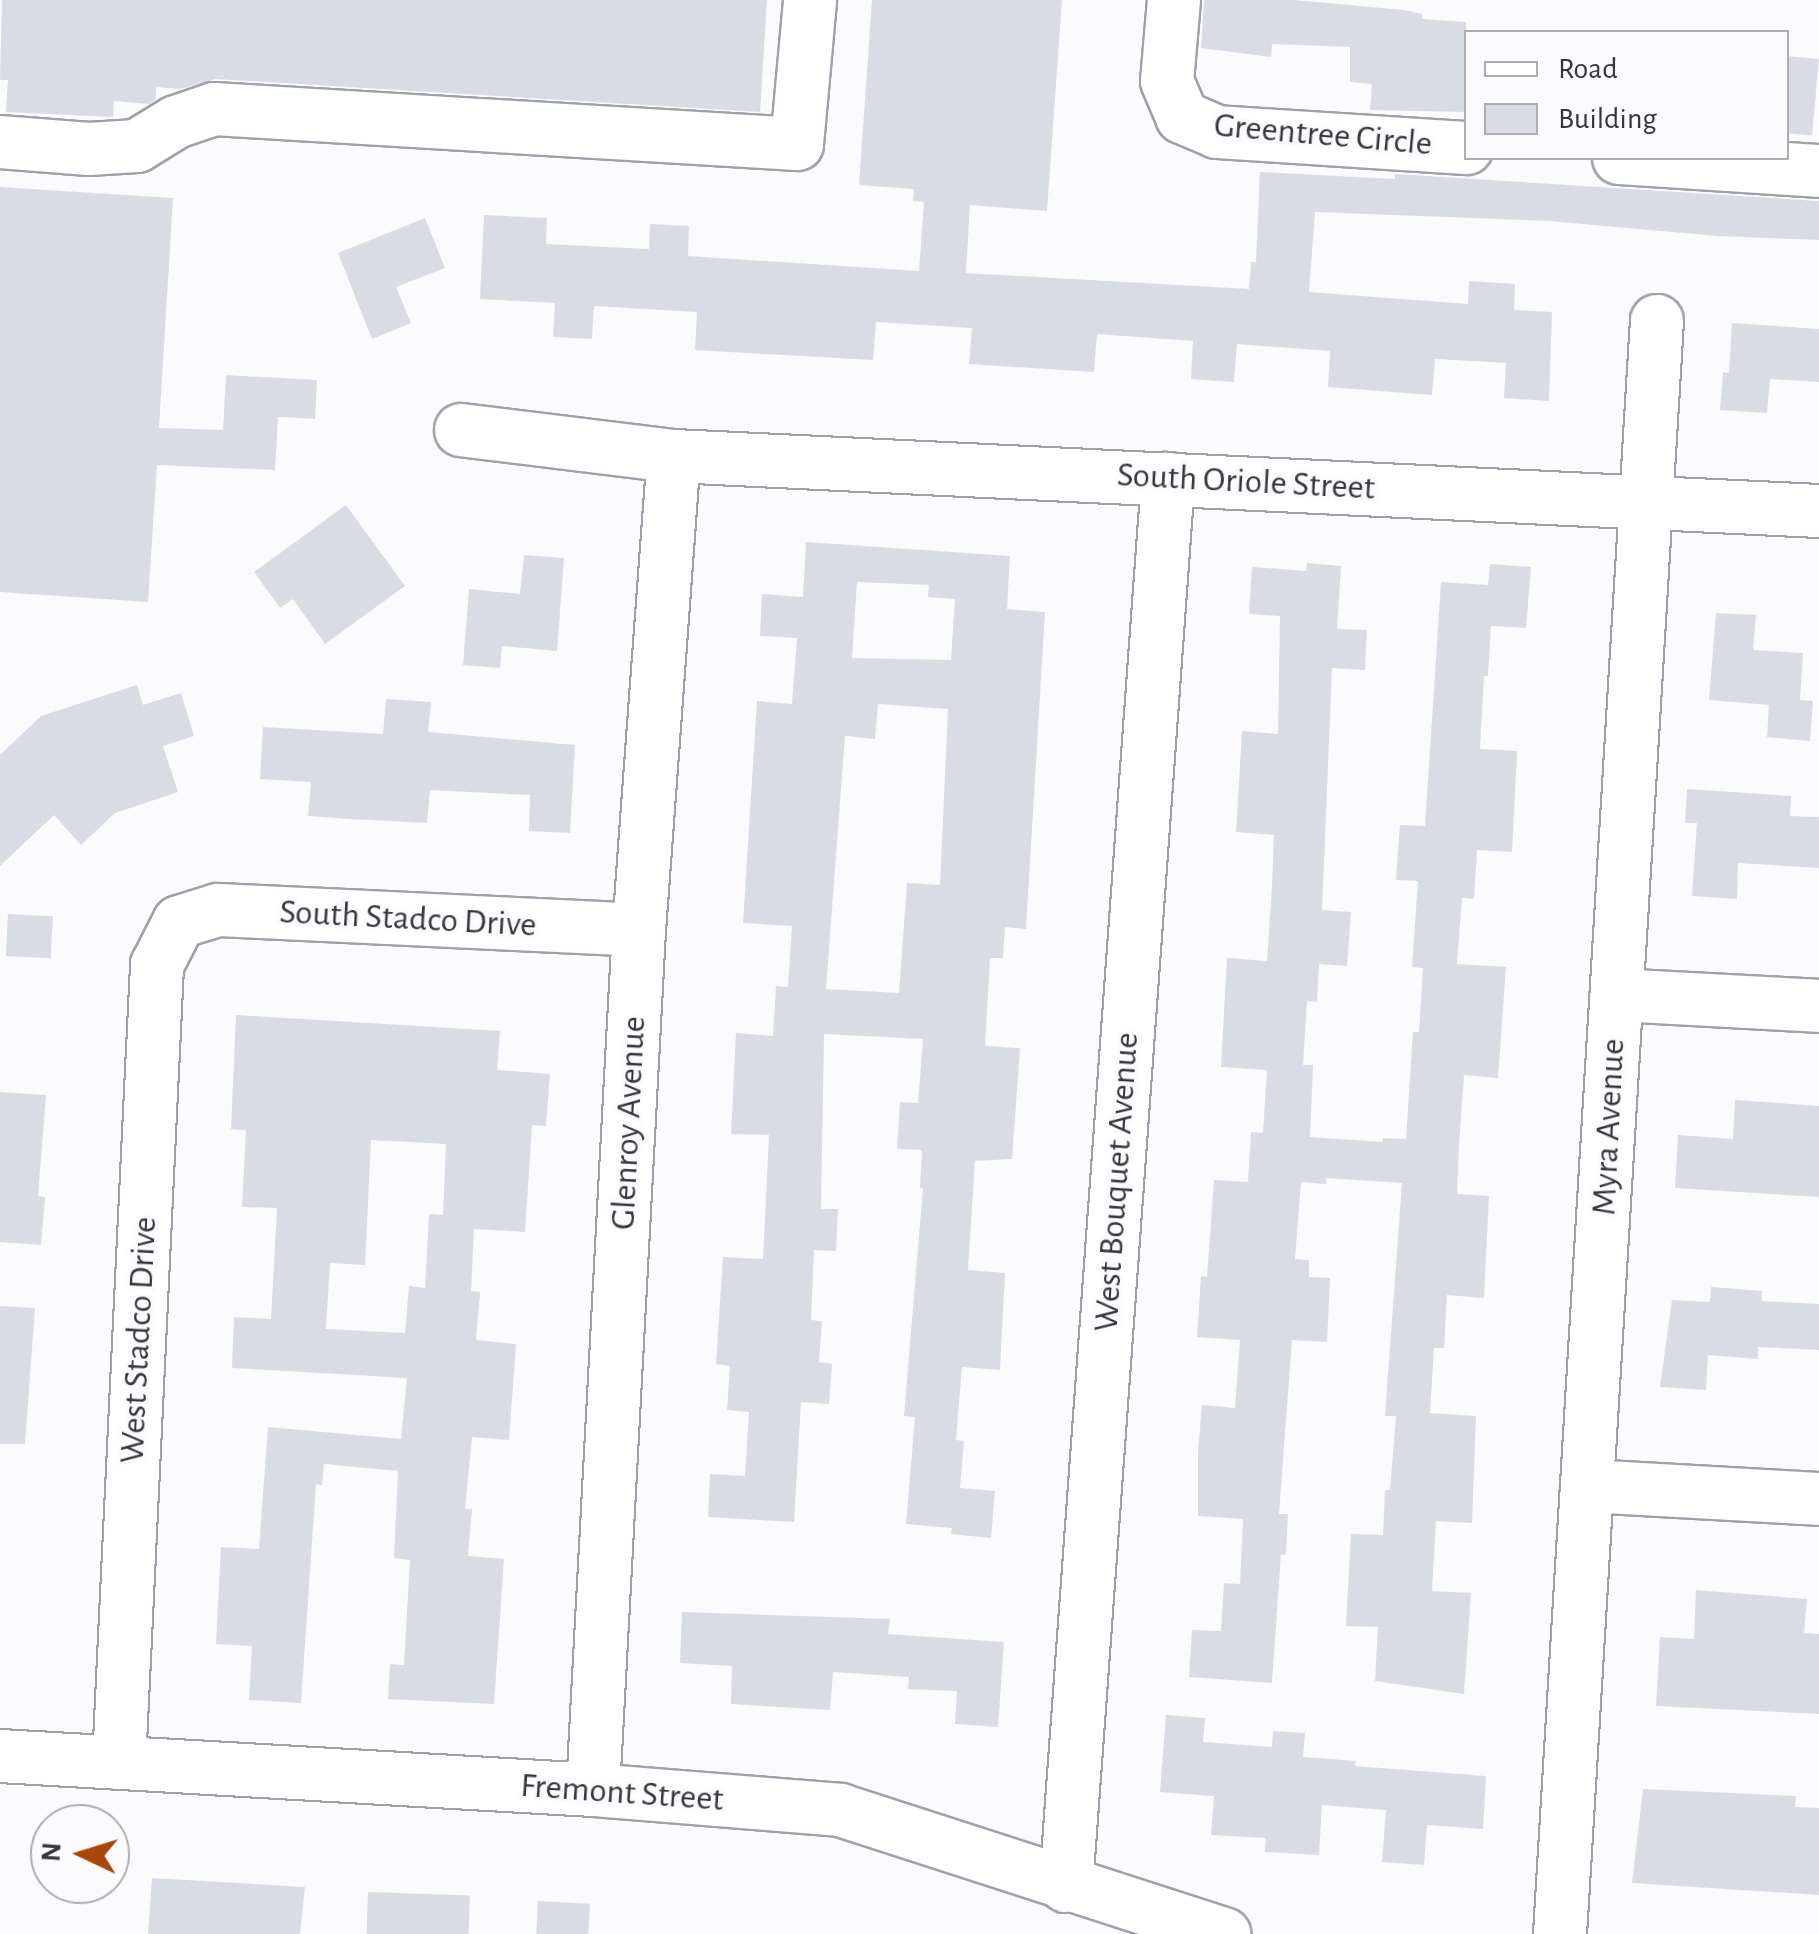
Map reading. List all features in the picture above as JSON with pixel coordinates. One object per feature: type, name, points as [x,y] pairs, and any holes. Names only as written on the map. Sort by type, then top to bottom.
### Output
[{"type":"street","points":[[0,142],[90,150],[138,146],[176,122],[214,109],[797,144],[810,0]]},
{"type":"street","name":"Greentree Circle","points":[[1174,0],[1167,81],[1182,118],[1218,132],[1464,148]]},
{"type":"street","points":[[1649,160],[1819,171]]},
{"type":"street","name":"Myra Avenue","points":[[1560,1934],[1657,321]]},
{"type":"street","name":"South Oriole Street","points":[[461,430],[674,456],[1819,511]]},
{"type":"street","name":"Glenroy Avenue","points":[[592,1790],[639,930],[674,456]]},
{"type":"street","name":"West Bouquet Avenue","points":[[1066,1886],[1168,479]]},
{"type":"street","name":"South Stadco Drive","points":[[179,922],[218,910],[639,930]]},
{"type":"street","name":"West Stadco Drive","points":[[119,1763],[158,965],[179,922]]},
{"type":"street","points":[[1617,995],[1819,1006]]},
{"type":"street","points":[[1587,1486],[1819,1498]]},
{"type":"street","name":"Fremont Street","points":[[0,1756],[592,1790],[840,1810],[1224,1934]]},
{"type":"building","points":[[2,0],[767,0],[760,112],[216,79],[180,89],[156,87],[156,99],[149,104],[114,101],[113,117],[6,112],[8,80],[0,80]]},
{"type":"building","points":[[872,0],[1062,0],[1047,211],[970,205],[966,273],[1249,289],[1251,262],[1256,262],[1260,172],[1395,179],[1395,174],[1819,201],[1819,240],[1717,236],[1549,221],[1315,212],[1309,292],[1468,304],[1469,281],[1515,284],[1514,310],[1552,312],[1549,401],[1504,398],[1506,363],[1435,359],[1432,395],[1328,387],[1330,351],[1237,344],[1234,382],[1191,379],[1193,341],[1097,334],[1094,372],[969,364],[972,328],[876,322],[873,360],[695,350],[697,312],[594,306],[592,339],[553,337],[555,303],[480,299],[484,215],[547,218],[546,244],[649,249],[650,224],[689,226],[688,256],[919,271],[924,202],[913,201],[914,189],[859,185]]},
{"type":"building","points":[[1204,0],[1294,0],[1404,10],[1422,14],[1422,19],[1466,22],[1464,112],[1370,110],[1372,84],[1350,82],[1350,47],[1272,44],[1271,57],[1201,48]]},
{"type":"building","points":[[1789,56],[1819,59],[1812,136],[1789,134]]},
{"type":"building","points":[[0,187],[173,198],[159,428],[223,430],[226,375],[317,380],[315,419],[278,417],[275,470],[157,465],[148,602],[0,592]]},
{"type":"building","points":[[425,218],[445,268],[396,287],[411,323],[372,339],[338,253]]},
{"type":"building","points":[[1732,323],[1819,329],[1819,382],[1770,379],[1767,413],[1720,410],[1723,372],[1729,373]]},
{"type":"building","points":[[346,505],[405,586],[325,644],[293,599],[280,608],[254,572]]},
{"type":"building","points":[[806,542],[1010,556],[1007,609],[1045,612],[1026,929],[1005,927],[1003,958],[990,958],[985,1046],[1020,1048],[1012,1159],[975,1161],[968,1270],[1005,1273],[1000,1370],[962,1367],[956,1440],[964,1441],[960,1488],[995,1491],[991,1538],[951,1534],[952,1528],[906,1524],[915,1417],[904,1416],[923,1188],[922,1150],[897,1149],[900,1102],[918,1103],[923,1039],[824,1034],[821,1209],[838,1209],[836,1251],[814,1250],[811,1320],[822,1321],[819,1362],[832,1364],[829,1404],[801,1402],[794,1522],[708,1517],[710,1474],[745,1476],[749,1412],[727,1410],[730,1366],[716,1364],[723,1257],[763,1259],[769,1135],[731,1134],[736,1033],[773,1036],[776,986],[788,987],[792,926],[743,923],[757,701],[792,704],[797,638],[760,636],[762,594],[803,597]],"holes":[[[857,582],[929,585],[928,597],[955,599],[951,660],[852,658]],[[878,704],[948,709],[940,885],[907,883],[899,993],[826,989],[845,736],[875,739]]]},
{"type":"building","points":[[524,555],[564,558],[557,651],[502,646],[500,668],[463,665],[469,589],[520,594]]},
{"type":"building","points":[[1307,563],[1341,566],[1337,629],[1367,630],[1365,670],[1332,668],[1322,910],[1351,912],[1347,966],[1319,964],[1317,1002],[1307,1001],[1303,1065],[1313,1065],[1310,1137],[1383,1142],[1383,1138],[1406,1139],[1413,1032],[1419,1032],[1423,968],[1412,967],[1418,881],[1396,880],[1400,825],[1425,826],[1441,582],[1488,585],[1490,564],[1531,567],[1526,628],[1491,626],[1488,676],[1484,676],[1480,749],[1517,751],[1512,852],[1477,850],[1474,899],[1462,898],[1457,964],[1506,967],[1498,1078],[1464,1075],[1459,1145],[1457,1194],[1489,1196],[1484,1298],[1447,1295],[1444,1348],[1434,1348],[1430,1413],[1476,1416],[1472,1523],[1436,1521],[1432,1591],[1471,1593],[1464,1694],[1375,1681],[1378,1627],[1346,1626],[1351,1534],[1383,1535],[1385,1490],[1390,1490],[1396,1416],[1385,1416],[1402,1183],[1326,1178],[1326,1184],[1301,1182],[1295,1259],[1309,1260],[1309,1277],[1330,1278],[1327,1342],[1292,1340],[1279,1514],[1288,1514],[1286,1555],[1281,1554],[1272,1683],[1189,1677],[1192,1630],[1221,1631],[1224,1583],[1240,1584],[1243,1519],[1198,1516],[1198,1451],[1202,1405],[1235,1408],[1240,1340],[1197,1337],[1201,1276],[1207,1277],[1214,1180],[1248,1182],[1251,1132],[1263,1133],[1267,1070],[1221,1067],[1227,958],[1267,961],[1272,887],[1274,835],[1236,832],[1242,731],[1278,734],[1280,616],[1249,614],[1252,567],[1306,571]]},
{"type":"building","points":[[1716,613],[1756,615],[1753,650],[1803,653],[1800,700],[1813,701],[1810,741],[1767,737],[1769,705],[1709,700]]},
{"type":"building","points":[[137,685],[143,705],[181,693],[194,736],[163,746],[178,792],[115,813],[81,845],[54,815],[0,866],[0,755],[41,716]]},
{"type":"building","points":[[386,699],[431,702],[428,732],[575,745],[570,833],[529,831],[530,795],[430,790],[427,823],[350,819],[308,816],[311,782],[260,779],[263,727],[383,734]]},
{"type":"building","points":[[1687,789],[1791,796],[1790,816],[1819,817],[1819,868],[1738,863],[1737,899],[1692,896],[1697,823],[1685,823]]},
{"type":"building","points":[[8,914],[53,916],[51,958],[6,956]]},
{"type":"building","points":[[236,1015],[500,1031],[497,1070],[550,1074],[546,1126],[532,1125],[525,1232],[474,1229],[471,1291],[480,1292],[476,1340],[516,1344],[509,1440],[472,1437],[465,1509],[472,1509],[468,1556],[504,1559],[494,1704],[388,1699],[390,1664],[404,1665],[410,1560],[394,1558],[398,1471],[324,1464],[322,1485],[316,1484],[301,1703],[249,1700],[252,1646],[216,1644],[221,1547],[259,1549],[268,1427],[401,1439],[407,1378],[232,1368],[234,1317],[271,1319],[277,1208],[242,1207],[246,1130],[231,1129]],"holes":[[[371,1140],[446,1144],[443,1215],[429,1214],[425,1288],[409,1286],[405,1333],[326,1329],[330,1263],[365,1265]]]},
{"type":"building","points":[[0,1092],[46,1095],[38,1196],[45,1197],[41,1245],[0,1242]]},
{"type":"building","points":[[1735,1100],[1819,1106],[1819,1197],[1675,1188],[1678,1135],[1733,1139]]},
{"type":"building","points":[[1711,1287],[1762,1291],[1762,1301],[1819,1304],[1819,1350],[1758,1347],[1758,1359],[1708,1355],[1706,1390],[1660,1387],[1672,1300],[1710,1302]]},
{"type":"building","points":[[0,1306],[35,1308],[25,1444],[0,1444]]},
{"type":"building","points":[[1696,1590],[1807,1599],[1804,1633],[1819,1634],[1819,1714],[1656,1706],[1660,1637],[1694,1639]]},
{"type":"building","points":[[682,1612],[890,1619],[888,1634],[1004,1642],[998,1727],[955,1724],[957,1691],[908,1689],[909,1677],[833,1672],[830,1710],[731,1704],[732,1666],[680,1663]]},
{"type":"building","points":[[1166,1715],[1205,1718],[1203,1742],[1272,1747],[1273,1731],[1305,1733],[1303,1757],[1356,1761],[1355,1766],[1486,1776],[1483,1829],[1427,1825],[1424,1865],[1382,1862],[1386,1810],[1322,1805],[1319,1855],[1265,1852],[1266,1838],[1211,1835],[1214,1796],[1160,1792]]},
{"type":"building","points":[[1643,1789],[1796,1796],[1795,1807],[1819,1808],[1819,1895],[1632,1883]]},
{"type":"building","points":[[152,1878],[305,1887],[300,1934],[148,1934]]},
{"type":"building","points":[[368,1892],[470,1896],[469,1934],[367,1934]]},
{"type":"building","points":[[538,1901],[590,1904],[588,1934],[536,1934]]}]
